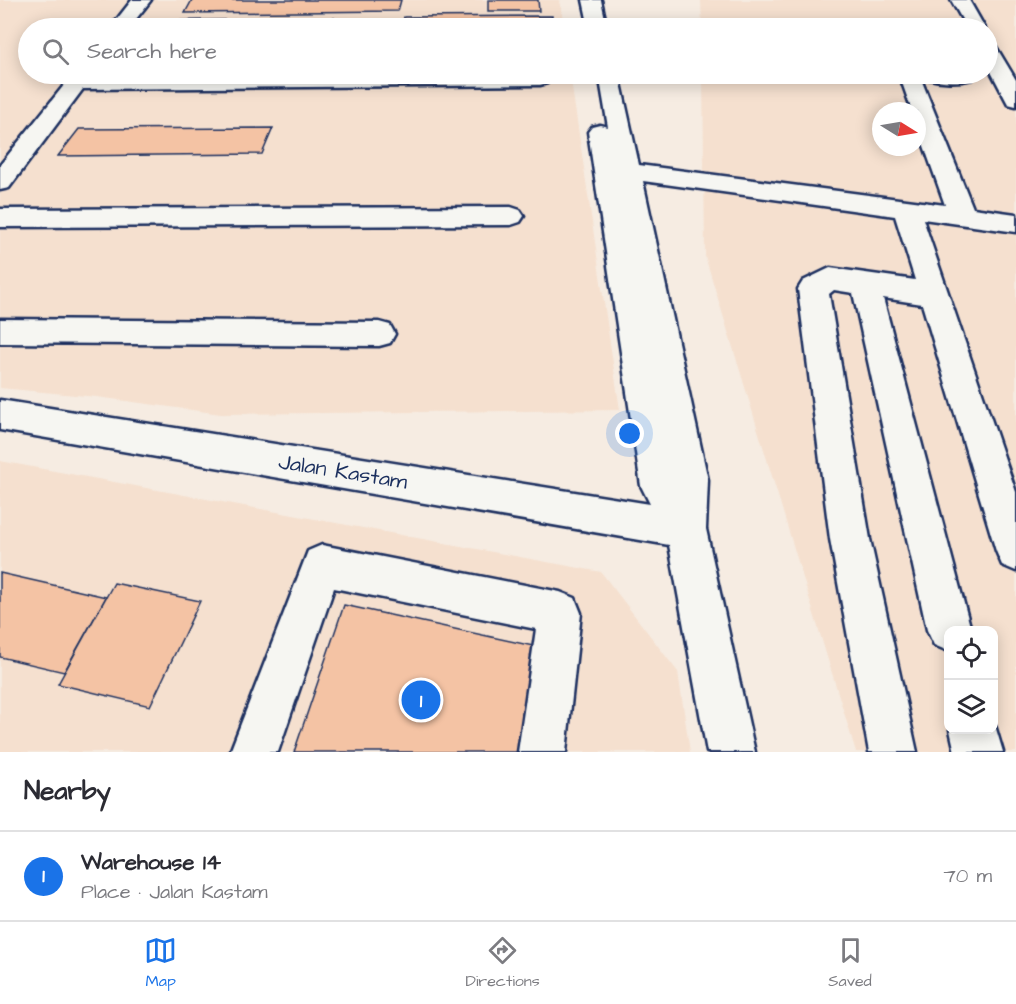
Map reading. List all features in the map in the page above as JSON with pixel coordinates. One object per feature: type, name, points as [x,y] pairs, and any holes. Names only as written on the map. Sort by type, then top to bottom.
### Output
[{"type":"street","points":[[127,18],[142,0]]},
{"type":"street","points":[[575,0],[579,18]]},
{"type":"street","points":[[592,0],[596,18]]},
{"type":"street","points":[[960,0],[970,18]]},
{"type":"street","points":[[998,67],[1016,99]]},
{"type":"street","points":[[0,182],[76,84]]},
{"type":"street","points":[[593,84],[618,170]]},
{"type":"street","points":[[610,84],[618,170],[660,486],[686,529],[731,752]]},
{"type":"street","points":[[913,84],[962,215]]},
{"type":"street","points":[[618,170],[906,207],[1016,224]]},
{"type":"street","points":[[906,207],[1016,551]]},
{"type":"street","points":[[0,218],[512,216]]},
{"type":"street","points":[[893,752],[850,539],[813,289],[831,279],[932,294]]},
{"type":"street","points":[[865,283],[948,626]]},
{"type":"street","points":[[0,331],[379,334]]},
{"type":"street","name":"Jalan Kastam","points":[[0,415],[686,529]]},
{"type":"street","points":[[254,752],[322,565],[560,613],[542,752]]},
{"type":"street","points":[[974,734],[978,752]]},
{"type":"shaded area","points":[[0,0],[560,0],[563,18],[18,18],[18,84],[571,84],[620,410],[221,414],[97,397],[0,388]]},
{"type":"shaded area","points":[[701,0],[1016,0],[1016,752],[856,752],[705,256],[703,84],[998,84],[998,18],[702,18]]},
{"type":"shaded area","points":[[0,461],[601,572],[678,672],[690,752],[0,752]]},
{"type":"building","points":[[192,0],[401,0],[398,11],[185,13]]},
{"type":"building","points":[[488,0],[538,0],[539,11],[488,11]]},
{"type":"building","points":[[552,16],[552,18],[404,18]]},
{"type":"building","points":[[273,128],[262,154],[58,156],[79,129]]},
{"type":"building","points":[[0,573],[106,597],[64,672],[0,657]]},
{"type":"building","points":[[114,583],[200,601],[150,706],[58,684]]},
{"type":"building","points":[[344,605],[538,647],[522,752],[294,752]]},
{"type":"place","name":"Warehouse 14","points":[[421,700]]}]
